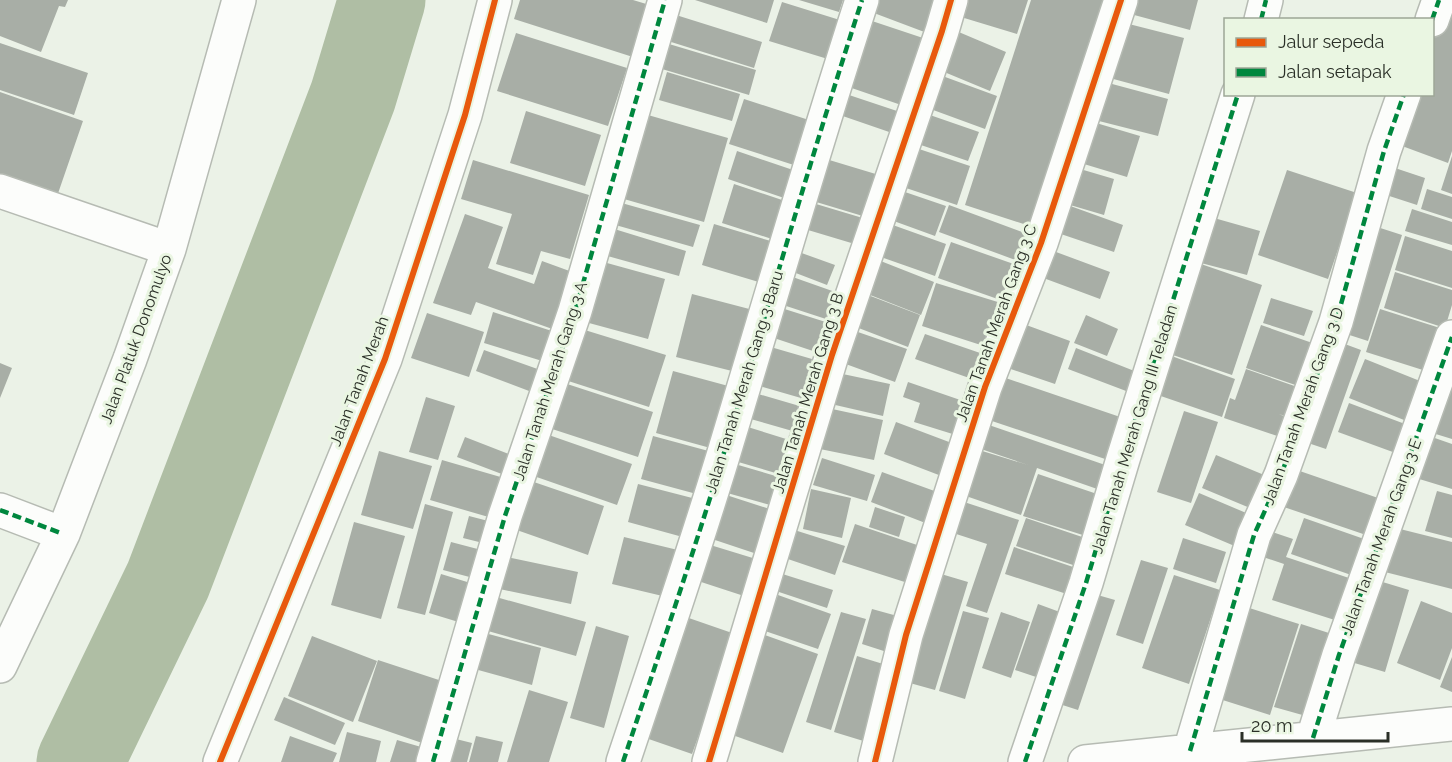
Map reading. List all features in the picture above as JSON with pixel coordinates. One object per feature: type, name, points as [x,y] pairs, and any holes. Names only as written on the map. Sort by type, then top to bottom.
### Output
[{"type":"street","name":"Jalan Platuk Donomulyo","points":[[0,666],[63,534],[130,359],[169,249],[239,0]]},
{"type":"street","name":"Jalan Tanah Merah","points":[[220,762],[385,359],[465,114],[495,0]]},
{"type":"street","name":"Jalan Tanah Merah Gang 3 A","points":[[433,762],[505,516],[575,311],[665,0]]},
{"type":"street","name":"Jalan Tanah Merah Gang 3 Baru","points":[[623,762],[723,458],[796,209],[862,0]]},
{"type":"street","name":"Jalan Tanah Merah Gang 3 B","points":[[709,762],[832,356],[951,0]]},
{"type":"street","name":"Jalan Tanah Merah Gang 3 C","points":[[874,762],[906,635],[985,387],[1041,243],[1121,0]]},
{"type":"street","points":[[1262,18],[1266,0]]},
{"type":"street","points":[[1433,18],[1439,0]]},
{"type":"street","name":"Jalan Tanah Merah Gang III Teladan","points":[[1026,762],[1086,583],[1237,96]]},
{"type":"street","name":"Jalan Tanah Merah Gang 3 D","points":[[1190,751],[1254,535],[1281,475],[1336,322],[1384,151],[1403,96]]},
{"type":"street","points":[[0,191],[169,249]]},
{"type":"street","name":"Jalan Tanah Merah Gang 3 E","points":[[1313,738],[1339,655],[1452,337]]},
{"type":"street","points":[[0,510],[63,534]]},
{"type":"street","points":[[1085,762],[1452,724]]},
{"type":"building","points":[[0,0],[68,0],[65,7],[59,6],[41,52],[0,36]]},
{"type":"building","points":[[520,0],[633,0],[653,6],[636,58],[514,19]]},
{"type":"building","points":[[695,0],[774,0],[767,23]]},
{"type":"building","points":[[799,0],[843,0],[839,12]]},
{"type":"building","points":[[870,0],[939,0],[927,33],[866,10]]},
{"type":"building","points":[[956,0],[1028,0],[1017,34],[951,14]]},
{"type":"building","points":[[1031,0],[1116,0],[1042,230],[965,205]]},
{"type":"building","points":[[1126,0],[1198,0],[1190,30],[1123,12]]},
{"type":"building","points":[[782,2],[843,21],[831,60],[769,41]]},
{"type":"building","points":[[1445,2],[1452,5],[1452,151],[1448,163],[1394,143],[1411,96],[1434,96],[1434,31]]},
{"type":"building","points":[[676,15],[762,42],[754,68],[668,41]]},
{"type":"building","points":[[863,18],[929,40],[907,107],[840,84]]},
{"type":"building","points":[[1121,22],[1184,38],[1169,94],[1106,77]]},
{"type":"building","points":[[954,30],[1006,52],[990,91],[937,69]]},
{"type":"building","points":[[516,33],[627,68],[608,126],[497,91]]},
{"type":"building","points":[[0,43],[88,73],[74,115],[0,90]]},
{"type":"building","points":[[669,44],[756,70],[749,95],[662,69]]},
{"type":"building","points":[[667,72],[740,94],[732,121],[659,100]]},
{"type":"building","points":[[937,74],[997,96],[985,129],[925,107]]},
{"type":"building","points":[[1101,81],[1168,99],[1158,136],[1091,119]]},
{"type":"building","points":[[0,92],[83,121],[54,205],[0,186]]},
{"type":"building","points":[[840,92],[903,113],[895,134],[834,113]]},
{"type":"building","points":[[744,99],[815,122],[800,167],[729,144]]},
{"type":"building","points":[[526,111],[601,135],[585,186],[510,163]]},
{"type":"building","points":[[641,113],[728,138],[704,222],[617,197]]},
{"type":"building","points":[[927,114],[979,132],[968,161],[915,143]]},
{"type":"building","points":[[1086,120],[1140,136],[1127,177],[1074,161]]},
{"type":"building","points":[[916,148],[970,166],[957,205],[903,187]]},
{"type":"building","points":[[737,151],[796,171],[787,199],[728,179]]},
{"type":"building","points":[[816,156],[879,175],[866,217],[803,198]]},
{"type":"building","points":[[1452,156],[1452,194],[1441,190]]},
{"type":"building","points":[[473,160],[589,195],[570,259],[541,251],[533,275],[496,264],[512,214],[461,199]]},
{"type":"building","points":[[1386,165],[1425,178],[1417,205],[1377,192]]},
{"type":"building","points":[[1070,166],[1114,179],[1104,215],[1060,202]]},
{"type":"building","points":[[1287,170],[1357,193],[1328,279],[1258,255]]},
{"type":"building","points":[[734,184],[791,203],[778,241],[722,223]]},
{"type":"building","points":[[1427,189],[1452,197],[1452,219],[1421,209]]},
{"type":"building","points":[[902,191],[946,206],[935,236],[891,220]]},
{"type":"building","points":[[806,201],[866,219],[858,245],[798,227]]},
{"type":"building","points":[[618,202],[700,225],[693,247],[612,224]]},
{"type":"building","points":[[1062,203],[1123,225],[1114,252],[1052,231]]},
{"type":"building","points":[[949,205],[1030,235],[1021,262],[939,232]]},
{"type":"building","points":[[1412,209],[1452,222],[1452,245],[1405,231]]},
{"type":"building","points":[[465,214],[503,227],[488,268],[534,284],[542,261],[575,273],[558,331],[476,302],[471,315],[433,303]]},
{"type":"building","points":[[1214,218],[1260,231],[1247,275],[1201,263]]},
{"type":"building","points":[[714,224],[774,242],[762,283],[702,265]]},
{"type":"building","points":[[890,224],[946,244],[935,276],[878,256]]},
{"type":"building","points":[[1371,225],[1402,235],[1368,341],[1337,331]]},
{"type":"building","points":[[611,228],[686,251],[679,276],[604,255]]},
{"type":"building","points":[[1405,236],[1452,251],[1452,288],[1395,270]]},
{"type":"building","points":[[951,242],[1022,267],[1009,303],[938,278]]},
{"type":"building","points":[[1048,249],[1110,272],[1100,299],[1038,276]]},
{"type":"building","points":[[796,251],[835,265],[827,285],[788,270]]},
{"type":"building","points":[[873,258],[934,282],[921,315],[860,291]]},
{"type":"building","points":[[607,263],[665,279],[648,339],[589,323]]},
{"type":"building","points":[[1198,263],[1262,285],[1232,375],[1167,353]]},
{"type":"building","points":[[1395,272],[1452,290],[1452,305],[1445,328],[1384,308]]},
{"type":"building","points":[[787,275],[838,293],[829,320],[777,303]]},
{"type":"building","points":[[936,283],[1001,303],[987,347],[922,326]]},
{"type":"building","points":[[692,294],[757,311],[740,373],[676,357]]},
{"type":"building","points":[[868,295],[920,315],[908,347],[856,327]]},
{"type":"building","points":[[1271,298],[1313,311],[1304,336],[1263,323]]},
{"type":"building","points":[[775,306],[832,324],[822,354],[765,335]]},
{"type":"building","points":[[1380,309],[1440,328],[1426,371],[1366,352]]},
{"type":"building","points":[[493,312],[561,334],[552,364],[484,343]]},
{"type":"building","points":[[427,313],[484,332],[469,377],[411,358]]},
{"type":"building","points":[[1086,315],[1118,329],[1107,356],[1074,343]]},
{"type":"building","points":[[1018,322],[1070,341],[1055,384],[1002,366]]},
{"type":"building","points":[[1261,325],[1321,346],[1307,389],[1246,368]]},
{"type":"building","points":[[575,327],[666,355],[649,407],[559,378]]},
{"type":"building","points":[[855,331],[907,349],[895,382],[843,363]]},
{"type":"building","points":[[925,334],[983,354],[975,380],[915,359]]},
{"type":"building","points":[[1334,340],[1361,350],[1326,449],[1299,440]]},
{"type":"building","points":[[760,344],[812,359],[801,398],[749,383]]},
{"type":"building","points":[[1076,348],[1142,374],[1134,394],[1068,369]]},
{"type":"building","points":[[484,350],[546,372],[537,394],[476,371]]},
{"type":"building","points":[[1166,354],[1235,379],[1222,417],[1152,393]]},
{"type":"building","points":[[1365,359],[1430,385],[1414,424],[1349,398]]},
{"type":"building","points":[[0,363],[12,368],[0,398]]},
{"type":"building","points":[[1246,369],[1306,390],[1296,420],[1279,414],[1290,419],[1283,438],[1224,418],[1230,398],[1235,400]]},
{"type":"building","points":[[673,371],[732,387],[714,449],[656,433]]},
{"type":"building","points":[[838,373],[890,384],[883,416],[831,404]]},
{"type":"building","points":[[997,375],[1129,420],[1114,462],[983,418]]},
{"type":"building","points":[[561,382],[653,412],[638,457],[546,427]]},
{"type":"building","points":[[908,382],[969,403],[959,436],[914,422],[920,403],[903,397]]},
{"type":"building","points":[[1441,387],[1452,390],[1452,439],[1426,431]]},
{"type":"building","points":[[748,391],[803,407],[796,432],[740,416]]},
{"type":"building","points":[[426,397],[455,406],[438,460],[409,452]]},
{"type":"building","points":[[1349,403],[1413,427],[1401,455],[1338,432]]},
{"type":"building","points":[[823,407],[883,420],[874,460],[815,448]]},
{"type":"building","points":[[1184,411],[1218,422],[1191,503],[1157,492]]},
{"type":"building","points":[[896,422],[957,445],[944,477],[884,454]]},
{"type":"building","points":[[738,424],[799,443],[789,477],[728,459]]},
{"type":"building","points":[[986,424],[1111,467],[1103,491],[1037,468],[1021,515],[963,495],[979,450],[1028,465],[978,448]]},
{"type":"building","points":[[543,433],[632,464],[617,505],[528,474]]},
{"type":"building","points":[[653,436],[716,453],[704,496],[641,479]]},
{"type":"building","points":[[1429,436],[1452,444],[1452,489],[1416,478]]},
{"type":"building","points":[[465,437],[514,456],[507,476],[457,457]]},
{"type":"building","points":[[379,451],[432,466],[413,529],[361,515]]},
{"type":"building","points":[[1216,455],[1276,480],[1262,513],[1202,488]]},
{"type":"building","points":[[822,458],[875,475],[867,501],[813,485]]},
{"type":"building","points":[[442,460],[504,478],[492,518],[430,500]]},
{"type":"building","points":[[728,462],[789,480],[781,508],[720,491]]},
{"type":"building","points":[[1291,468],[1381,499],[1369,536],[1278,505]]},
{"type":"building","points":[[882,472],[940,493],[928,524],[871,502]]},
{"type":"building","points":[[1038,474],[1103,496],[1089,537],[1023,516]]},
{"type":"building","points":[[528,480],[604,506],[588,555],[511,528]]},
{"type":"building","points":[[638,484],[700,500],[690,539],[628,522]]},
{"type":"building","points":[[811,489],[851,498],[842,538],[803,529]]},
{"type":"building","points":[[1437,491],[1452,495],[1452,538],[1425,531]]},
{"type":"building","points":[[717,492],[779,512],[763,556],[703,536]]},
{"type":"building","points":[[1199,493],[1258,518],[1244,550],[1185,525]]},
{"type":"building","points":[[958,500],[1019,520],[987,613],[966,606],[987,544],[947,531]]},
{"type":"building","points":[[425,504],[453,512],[425,615],[397,608]]},
{"type":"building","points":[[875,507],[905,517],[899,537],[869,527]]},
{"type":"building","points":[[469,516],[496,523],[491,545],[463,538]]},
{"type":"building","points":[[1026,518],[1094,541],[1085,569],[1016,546]]},
{"type":"building","points":[[1304,518],[1367,540],[1354,576],[1291,554]]},
{"type":"building","points":[[354,522],[405,536],[381,619],[331,605]]},
{"type":"building","points":[[855,524],[923,547],[911,584],[842,562]]},
{"type":"building","points":[[1388,526],[1452,542],[1452,589],[1377,570]]},
{"type":"building","points":[[788,528],[845,546],[835,575],[779,556]]},
{"type":"building","points":[[1260,528],[1293,539],[1286,557],[1355,580],[1341,622],[1272,600],[1284,564],[1251,553]]},
{"type":"building","points":[[624,537],[682,551],[671,598],[612,584]]},
{"type":"building","points":[[1183,538],[1226,552],[1216,583],[1173,569]]},
{"type":"building","points":[[451,542],[489,552],[481,580],[443,570]]},
{"type":"building","points":[[707,544],[756,559],[744,596],[695,580]]},
{"type":"building","points":[[1014,547],[1085,571],[1076,597],[1005,574]]},
{"type":"building","points":[[502,556],[578,572],[571,604],[495,588]]},
{"type":"building","points":[[1141,560],[1168,568],[1143,644],[1116,635]]},
{"type":"building","points":[[773,571],[833,590],[827,608],[767,588]]},
{"type":"building","points":[[931,571],[968,582],[935,690],[899,680]]},
{"type":"building","points":[[441,574],[477,585],[465,624],[429,613]]},
{"type":"building","points":[[1174,575],[1220,590],[1189,684],[1142,668]]},
{"type":"building","points":[[1376,580],[1409,590],[1385,672],[1351,662]]},
{"type":"building","points":[[1087,592],[1115,600],[1078,710],[1050,701]]},
{"type":"building","points":[[778,595],[831,614],[818,649],[765,631]]},
{"type":"building","points":[[496,597],[586,622],[576,656],[488,631]]},
{"type":"building","points":[[1421,601],[1452,613],[1452,648],[1440,680],[1397,663]]},
{"type":"building","points":[[1038,604],[1068,615],[1045,680],[1015,670]]},
{"type":"building","points":[[1240,605],[1299,624],[1270,715],[1210,696]]},
{"type":"building","points":[[872,609],[901,617],[890,653],[862,644]]},
{"type":"building","points":[[963,611],[989,618],[965,699],[939,691]]},
{"type":"building","points":[[841,612],[866,619],[831,730],[806,722]]},
{"type":"building","points":[[1001,612],[1030,622],[1011,678],[982,668]]},
{"type":"building","points":[[683,616],[735,634],[692,754],[640,736]]},
{"type":"building","points":[[1301,624],[1332,634],[1306,716],[1274,707]]},
{"type":"building","points":[[596,626],[629,636],[604,728],[570,718]]},
{"type":"building","points":[[481,632],[541,648],[532,685],[471,668]]},
{"type":"building","points":[[759,633],[818,654],[783,753],[724,732]]},
{"type":"building","points":[[312,636],[377,661],[353,722],[288,696]]},
{"type":"building","points":[[857,656],[893,667],[870,743],[834,732]]},
{"type":"building","points":[[1452,657],[1452,692],[1440,687]]},
{"type":"building","points":[[378,660],[445,682],[425,744],[358,721]]},
{"type":"building","points":[[529,690],[568,702],[549,762],[507,762]]},
{"type":"building","points":[[284,697],[345,723],[335,745],[274,720]]},
{"type":"building","points":[[347,732],[381,741],[376,762],[339,762]]},
{"type":"building","points":[[290,736],[337,753],[333,762],[281,762]]},
{"type":"building","points":[[444,736],[472,743],[467,762],[437,762]]},
{"type":"building","points":[[476,736],[503,742],[498,762],[469,762]]},
{"type":"building","points":[[397,740],[428,749],[424,762],[390,762]]},
{"type":"waterway","points":[[80,762],[168,580],[353,96],[382,0]]},
{"type":"marked path","points":[[433,762],[505,516],[575,311],[665,0]]},
{"type":"marked path","points":[[623,762],[711,494],[862,0]]},
{"type":"marked path","points":[[1262,18],[1266,0]]},
{"type":"marked path","points":[[1433,18],[1439,0]]},
{"type":"marked path","points":[[1025,762],[1086,583],[1237,96]]},
{"type":"marked path","points":[[1190,751],[1254,535],[1281,475],[1336,322],[1384,151],[1403,96]]},
{"type":"marked path","points":[[1313,738],[1339,655],[1452,337]]},
{"type":"marked path","points":[[0,510],[63,534]]},
{"type":"cycle path","points":[[220,762],[385,359],[465,115],[495,0]]},
{"type":"cycle path","points":[[709,762],[832,355],[951,0]]},
{"type":"cycle path","points":[[875,762],[906,635],[985,387],[1041,243],[1121,0]]}]
